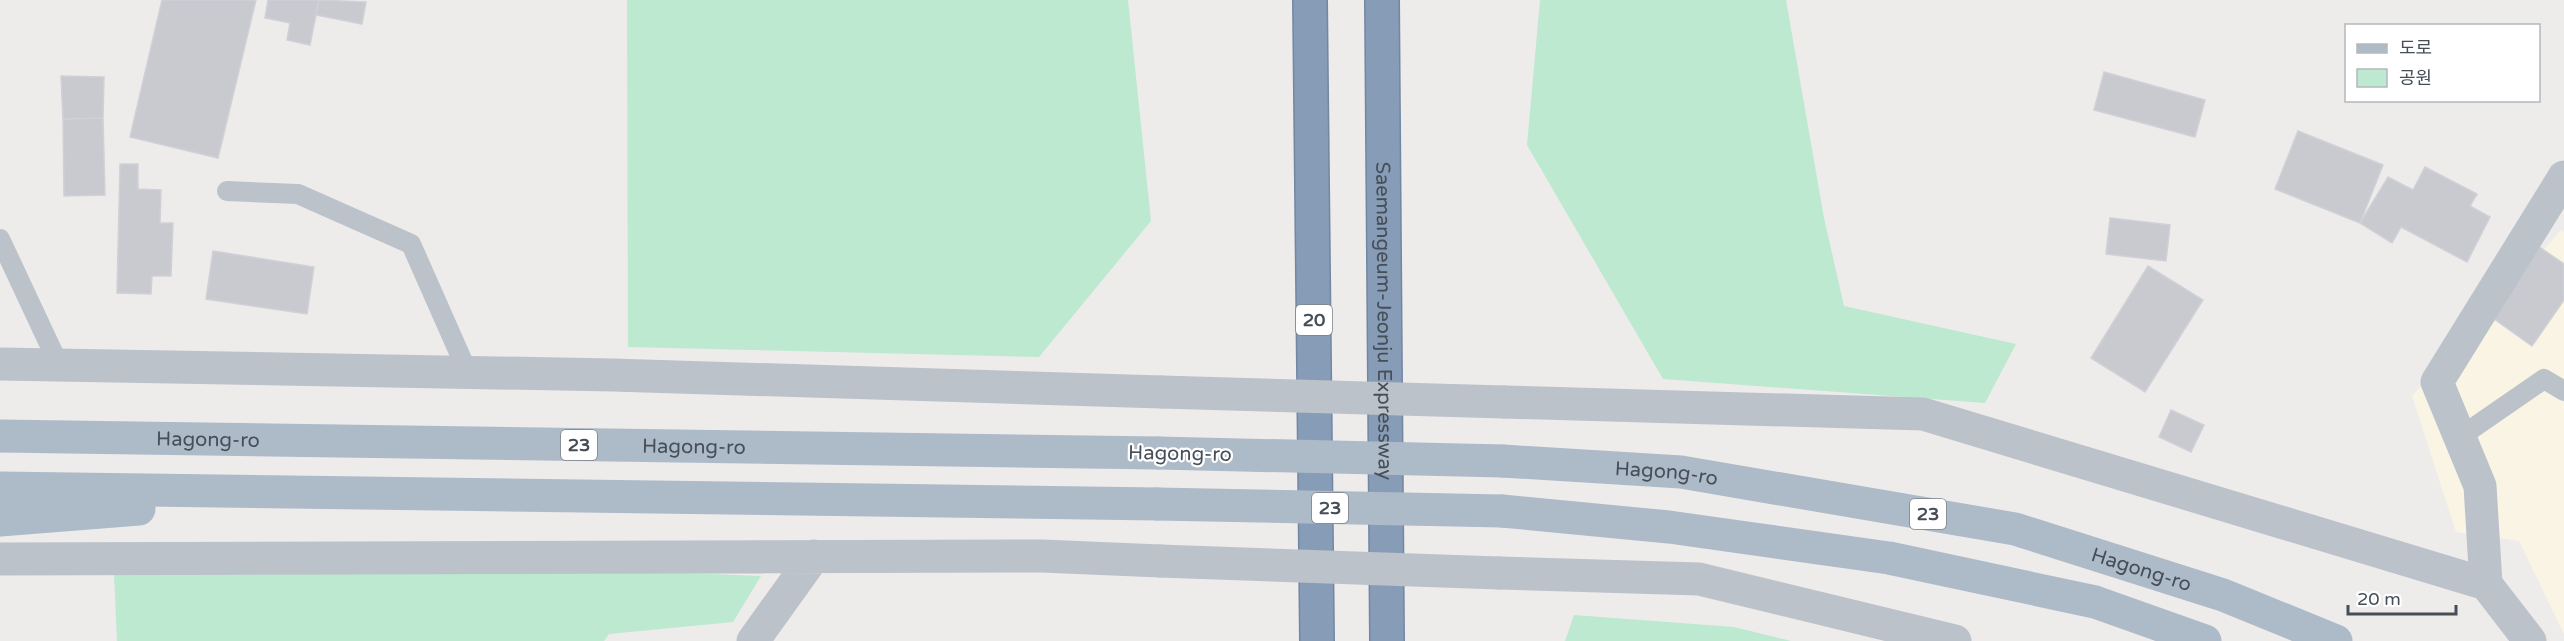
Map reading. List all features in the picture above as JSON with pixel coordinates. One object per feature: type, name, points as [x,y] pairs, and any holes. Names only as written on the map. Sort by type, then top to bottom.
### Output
[{"type":"highway","name":"20","points":[[1310,0],[1317,641]]},
{"type":"highway","name":"Saemangeum-Jeonju Expressway","points":[[1382,0],[1387,641]]},
{"type":"main road","name":"Hagong-ro","points":[[0,436],[1158,453],[1503,461],[1681,472],[2015,529],[2223,595],[2336,641]]},
{"type":"main road","name":"23","points":[[0,488],[1502,511],[1669,527],[1889,558],[2095,602],[2205,641]]},
{"type":"main road","points":[[0,520],[332,493]]},
{"type":"street","points":[[2530,641],[2486,584],[2480,486],[2437,382],[2564,177]]},
{"type":"street","points":[[0,364],[468,373],[1923,414],[2486,584]]},
{"type":"street","points":[[753,641],[814,556]]},
{"type":"street","points":[[0,559],[1042,556],[1699,579],[1955,641]]},
{"type":"lane","points":[[227,191],[298,194],[411,244],[468,373]]},
{"type":"lane","points":[[0,239],[59,365]]},
{"type":"lane","points":[[2460,437],[2544,379],[2564,391]]},
{"type":"shaded area","points":[[2561,230],[2564,232],[2564,634],[2519,541],[2456,532],[2412,396]]},
{"type":"green space","points":[[627,0],[1128,0],[1151,221],[1039,357],[628,347]]},
{"type":"green space","points":[[1540,0],[1786,0],[1824,218],[1844,306],[2016,344],[1985,403],[1663,379],[1527,145]]},
{"type":"green space","points":[[560,568],[761,576],[733,622],[609,634],[604,641],[117,641],[114,575]]},
{"type":"green space","points":[[1574,615],[1734,627],[1791,641],[1565,641]]},
{"type":"building","points":[[162,0],[256,0],[218,158],[130,137]]},
{"type":"building","points":[[268,0],[319,0],[310,45],[287,40],[290,23],[265,18]]},
{"type":"building","points":[[319,0],[366,2],[362,24],[316,15]]},
{"type":"building","points":[[2104,72],[2205,100],[2195,137],[2094,110]]},
{"type":"building","points":[[61,76],[104,77],[103,118],[63,119]]},
{"type":"building","points":[[103,118],[105,195],[64,196],[63,119]]},
{"type":"building","points":[[2298,131],[2383,165],[2360,223],[2275,189]]},
{"type":"building","points":[[120,164],[138,164],[138,189],[161,190],[160,223],[173,223],[171,276],[152,276],[151,294],[117,293]]},
{"type":"building","points":[[2425,167],[2477,194],[2470,206],[2490,217],[2467,262],[2401,227],[2392,243],[2360,223],[2388,177],[2413,190]]},
{"type":"building","points":[[2110,218],[2170,225],[2166,261],[2106,254]]},
{"type":"building","points":[[2538,246],[2564,264],[2564,300],[2532,346],[2490,316]]},
{"type":"building","points":[[213,251],[314,267],[307,314],[206,299]]},
{"type":"building","points":[[2148,266],[2203,300],[2145,392],[2091,358]]},
{"type":"building","points":[[2171,410],[2204,425],[2191,452],[2159,437]]}]
